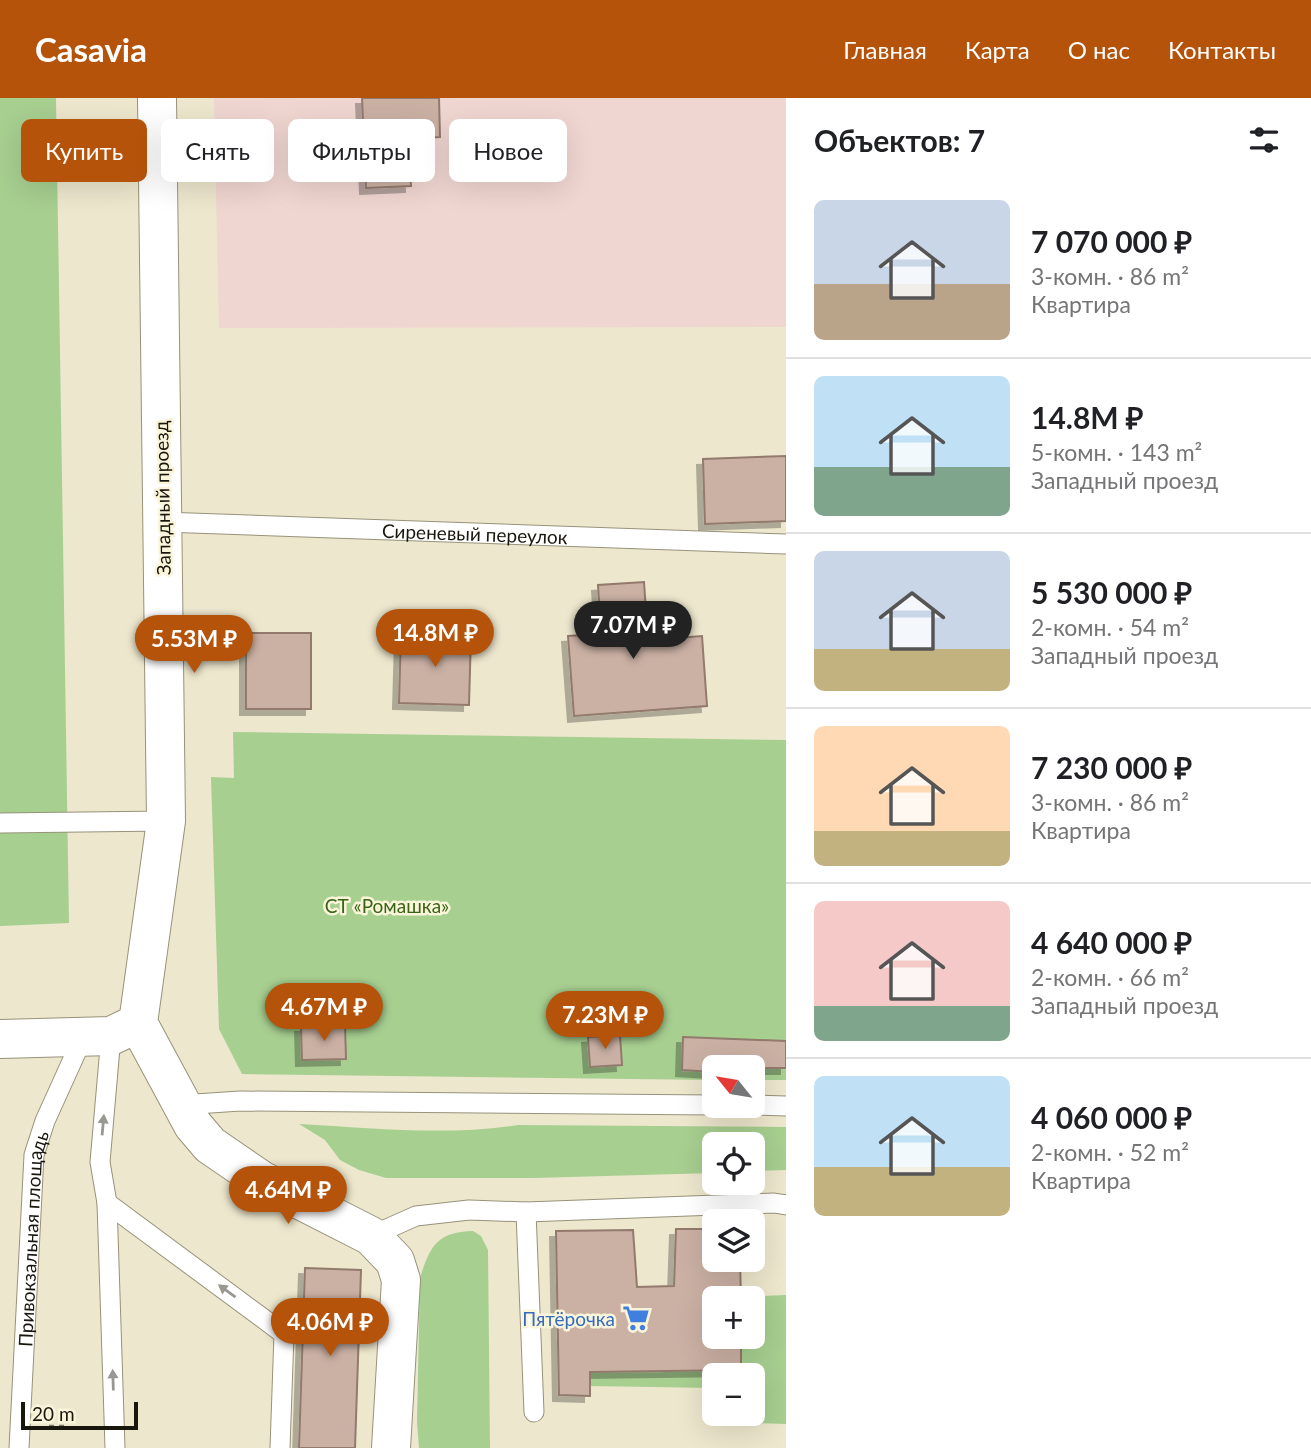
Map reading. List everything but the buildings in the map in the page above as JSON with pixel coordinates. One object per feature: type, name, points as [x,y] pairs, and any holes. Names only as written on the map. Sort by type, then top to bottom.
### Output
[{"type":"street","name":"Западный проезд","points":[[111,1032],[166,821],[157,98]]},
{"type":"street","points":[[0,1039],[111,1032],[181,1105],[210,1145],[261,1180],[372,1236],[396,1261],[401,1280],[391,1448]]},
{"type":"lane","name":"Сиреневый переулок","points":[[162,522],[786,544]]},
{"type":"lane","points":[[0,823],[166,821]]},
{"type":"lane","points":[[111,1032],[100,1162],[107,1203],[115,1448]]},
{"type":"lane","name":"Привокзальная площадь","points":[[19,1448],[34,1155],[45,1121],[111,1032]]},
{"type":"lane","points":[[181,1105],[240,1101],[702,1105]]},
{"type":"lane","points":[[765,1105],[786,1105]]},
{"type":"lane","points":[[107,1203],[284,1334],[280,1438]]},
{"type":"lane","points":[[372,1236],[416,1216],[469,1210],[526,1212],[774,1203],[786,1205]]},
{"type":"lane","points":[[526,1212],[534,1412]]},
{"type":"shaded area","points":[[214,98],[786,98],[786,327],[219,328],[216,182],[274,182],[274,119],[214,119]]},
{"type":"green space","points":[[0,98],[56,98],[56,119],[21,119],[21,182],[57,182],[69,923],[0,926]]},
{"type":"green space","name":"СТ «Ромашка»","points":[[233,732],[786,740],[786,1080],[765,1080],[765,1055],[702,1055],[702,1080],[242,1074],[219,1029],[211,777],[234,778]]},
{"type":"green space","points":[[299,1124],[436,1131],[518,1125],[786,1127],[786,1170],[765,1171],[765,1132],[702,1132],[702,1173],[533,1178],[386,1178],[359,1170],[340,1160],[325,1140]]},
{"type":"green space","points":[[473,1231],[481,1236],[488,1250],[490,1448],[419,1448],[417,1422],[420,1278],[427,1257],[437,1243],[451,1234]]},
{"type":"green space","points":[[786,1295],[786,1424],[765,1423],[765,1363],[741,1363],[741,1349],[765,1349],[765,1296]]},
{"type":"green space","points":[[702,1370],[702,1388],[590,1386],[590,1372]]},
{"type":"place","name":"Пятёрочка","points":[[636,1318]]}]
